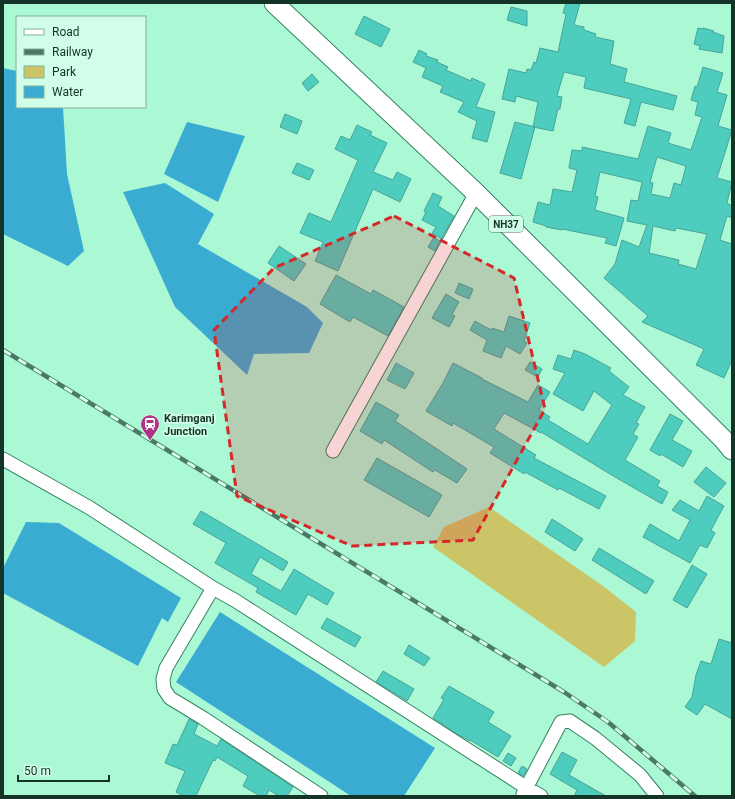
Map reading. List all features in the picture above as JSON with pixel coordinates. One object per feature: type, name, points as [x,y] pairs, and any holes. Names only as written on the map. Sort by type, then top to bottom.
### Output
[{"type":"highway","name":"NH37","points":[[274,3],[476,194],[723,439],[732,450]]},
{"type":"street","points":[[333,451],[476,194]]},
{"type":"street","points":[[3,459],[90,508],[213,588],[236,601],[524,792],[541,796]]},
{"type":"street","points":[[213,588],[166,668],[163,679],[164,689],[170,698],[321,796]]},
{"type":"street","points":[[524,792],[561,722],[570,721],[595,738],[640,775],[657,796]]},
{"type":"highlighted area","points":[[394,216],[514,278],[545,409],[473,540],[352,546],[237,496],[214,330],[274,268]]},
{"type":"green space","points":[[489,507],[603,586],[636,612],[635,641],[604,667],[433,547],[444,527]]},
{"type":"water","points":[[3,68],[16,71],[16,108],[63,108],[67,174],[84,251],[68,266],[3,234]]},
{"type":"water","points":[[187,122],[245,136],[218,202],[164,174]]},
{"type":"water","points":[[165,183],[214,214],[198,244],[307,307],[323,323],[309,353],[254,354],[247,375],[175,307],[123,192]]},
{"type":"water","points":[[26,522],[59,523],[181,598],[168,622],[162,618],[138,666],[3,593],[3,568]]},
{"type":"water","points":[[220,612],[435,748],[404,796],[351,796],[176,682]]},
{"type":"building","points":[[566,3],[580,3],[574,25],[584,27],[584,30],[596,34],[595,37],[614,41],[610,64],[627,69],[624,82],[677,96],[673,110],[641,102],[635,126],[624,123],[631,99],[584,88],[586,77],[564,72],[557,96],[562,97],[560,109],[558,109],[553,131],[533,127],[538,102],[516,96],[515,102],[502,99],[509,69],[526,73],[527,69],[531,70],[534,62],[536,63],[540,48],[558,52],[566,14],[563,13]]},
{"type":"building","points":[[511,7],[527,11],[527,26],[507,20]]},
{"type":"building","points":[[364,16],[390,29],[381,47],[355,34]]},
{"type":"building","points":[[698,28],[714,31],[713,32],[724,36],[722,53],[699,49],[700,46],[694,44]]},
{"type":"building","points":[[419,50],[427,54],[426,56],[438,60],[437,62],[448,67],[446,70],[471,81],[472,78],[485,84],[476,107],[495,112],[487,142],[472,138],[477,121],[458,112],[464,102],[440,92],[443,86],[422,77],[426,68],[413,62]]},
{"type":"building","points":[[703,67],[723,73],[717,92],[727,95],[718,126],[732,130],[717,178],[732,182],[727,203],[732,206],[732,218],[727,216],[720,240],[732,244],[732,360],[724,378],[696,365],[704,349],[642,322],[648,316],[604,278],[615,264],[622,240],[639,247],[647,225],[627,221],[631,200],[638,201],[642,182],[600,172],[595,196],[598,197],[595,210],[624,218],[616,246],[605,243],[607,238],[546,227],[533,222],[538,202],[550,205],[553,189],[572,192],[577,170],[569,168],[572,150],[582,151],[582,147],[638,159],[648,126],[671,133],[668,143],[691,150],[702,117],[695,115],[698,102],[691,100],[695,86],[697,87]],"holes":[[[657,157],[686,166],[681,185],[674,183],[670,198],[651,194],[653,183],[650,182]],[[653,226],[675,231],[676,228],[707,234],[696,269],[678,264],[679,260],[649,253]]]},
{"type":"building","points":[[312,74],[319,82],[308,91],[302,83]]},
{"type":"building","points":[[285,114],[302,121],[297,134],[280,127]]},
{"type":"building","points":[[515,122],[535,127],[521,179],[500,173]]},
{"type":"building","points":[[357,125],[372,132],[370,135],[387,143],[373,172],[393,180],[397,172],[411,179],[400,202],[373,189],[338,271],[315,261],[323,242],[300,233],[309,213],[331,222],[358,160],[335,149],[341,136],[350,140]]},
{"type":"building","points":[[297,163],[314,170],[309,180],[292,173]]},
{"type":"building","points":[[433,193],[442,197],[438,206],[454,216],[441,239],[432,233],[436,227],[422,220],[426,212],[424,211]]},
{"type":"building","points":[[434,237],[440,241],[435,251],[428,247]]},
{"type":"building","points":[[279,246],[306,264],[294,281],[268,263]]},
{"type":"building","points":[[336,275],[371,294],[373,290],[404,307],[388,336],[353,317],[350,322],[320,304]]},
{"type":"building","points":[[459,283],[473,289],[469,299],[455,293]]},
{"type":"building","points":[[446,294],[459,302],[452,314],[455,316],[449,327],[432,318]]},
{"type":"building","points":[[509,316],[530,323],[524,341],[527,343],[520,354],[506,346],[501,358],[483,351],[487,340],[470,330],[475,321],[491,330],[492,328],[504,332]]},
{"type":"building","points":[[574,350],[585,354],[611,368],[609,371],[629,387],[623,395],[645,407],[636,423],[639,424],[633,434],[638,437],[625,460],[660,481],[657,486],[668,492],[662,504],[541,432],[504,413],[494,429],[536,455],[534,458],[606,496],[599,509],[559,488],[558,490],[525,472],[524,474],[490,453],[494,447],[453,423],[452,426],[426,411],[453,363],[528,402],[538,385],[550,392],[539,410],[550,417],[548,420],[588,444],[612,405],[594,391],[583,411],[553,394],[565,373],[553,369],[558,355],[571,359]]},
{"type":"building","points":[[530,362],[542,369],[538,377],[525,370]]},
{"type":"building","points":[[396,363],[414,373],[405,389],[387,380]]},
{"type":"building","points":[[376,402],[399,415],[395,421],[467,469],[457,483],[435,470],[433,472],[384,440],[382,444],[360,431]]},
{"type":"building","points":[[670,414],[683,421],[672,440],[692,451],[683,467],[661,454],[660,456],[650,450]]},
{"type":"building","points":[[377,458],[442,495],[429,517],[364,480]]},
{"type":"building","points":[[706,467],[726,483],[714,497],[694,482]]},
{"type":"building","points":[[707,496],[724,506],[711,530],[715,533],[707,548],[700,545],[690,563],[643,537],[650,524],[679,541],[690,520],[672,510],[680,500],[699,511]]},
{"type":"building","points":[[201,511],[288,562],[283,571],[260,557],[251,574],[281,591],[294,569],[334,593],[327,605],[308,594],[296,615],[256,592],[258,588],[215,563],[226,543],[193,524]]},
{"type":"building","points":[[552,519],[583,539],[575,551],[545,532]]},
{"type":"building","points":[[599,548],[654,581],[646,594],[592,560]]},
{"type":"building","points":[[692,565],[707,574],[687,608],[673,600]]},
{"type":"building","points":[[327,618],[361,637],[355,647],[321,628]]},
{"type":"building","points":[[719,639],[732,643],[732,719],[705,704],[697,715],[685,707],[692,697],[696,675],[701,661],[711,664]]},
{"type":"building","points":[[409,645],[430,658],[424,666],[404,654]]},
{"type":"building","points":[[383,671],[414,689],[407,701],[376,682]]},
{"type":"building","points":[[449,686],[494,712],[488,722],[511,736],[498,757],[457,734],[433,718],[444,699],[441,698]]},
{"type":"building","points":[[189,719],[198,724],[194,734],[217,746],[221,739],[293,787],[287,796],[279,796],[269,790],[266,796],[260,796],[243,786],[248,776],[217,757],[215,761],[213,760],[196,796],[184,796],[176,792],[185,771],[165,763],[173,744],[177,745]]},
{"type":"building","points":[[562,752],[577,760],[569,775],[606,796],[574,796],[577,790],[550,774]]},
{"type":"building","points":[[508,753],[516,758],[511,766],[503,761]]},
{"type":"building","points":[[522,766],[527,769],[523,776],[518,773]]},
{"type":"railway","points":[[3,350],[564,692],[608,722],[695,796]]},
{"type":"place","name":"Karimganj Junction","points":[[150,441]]}]
